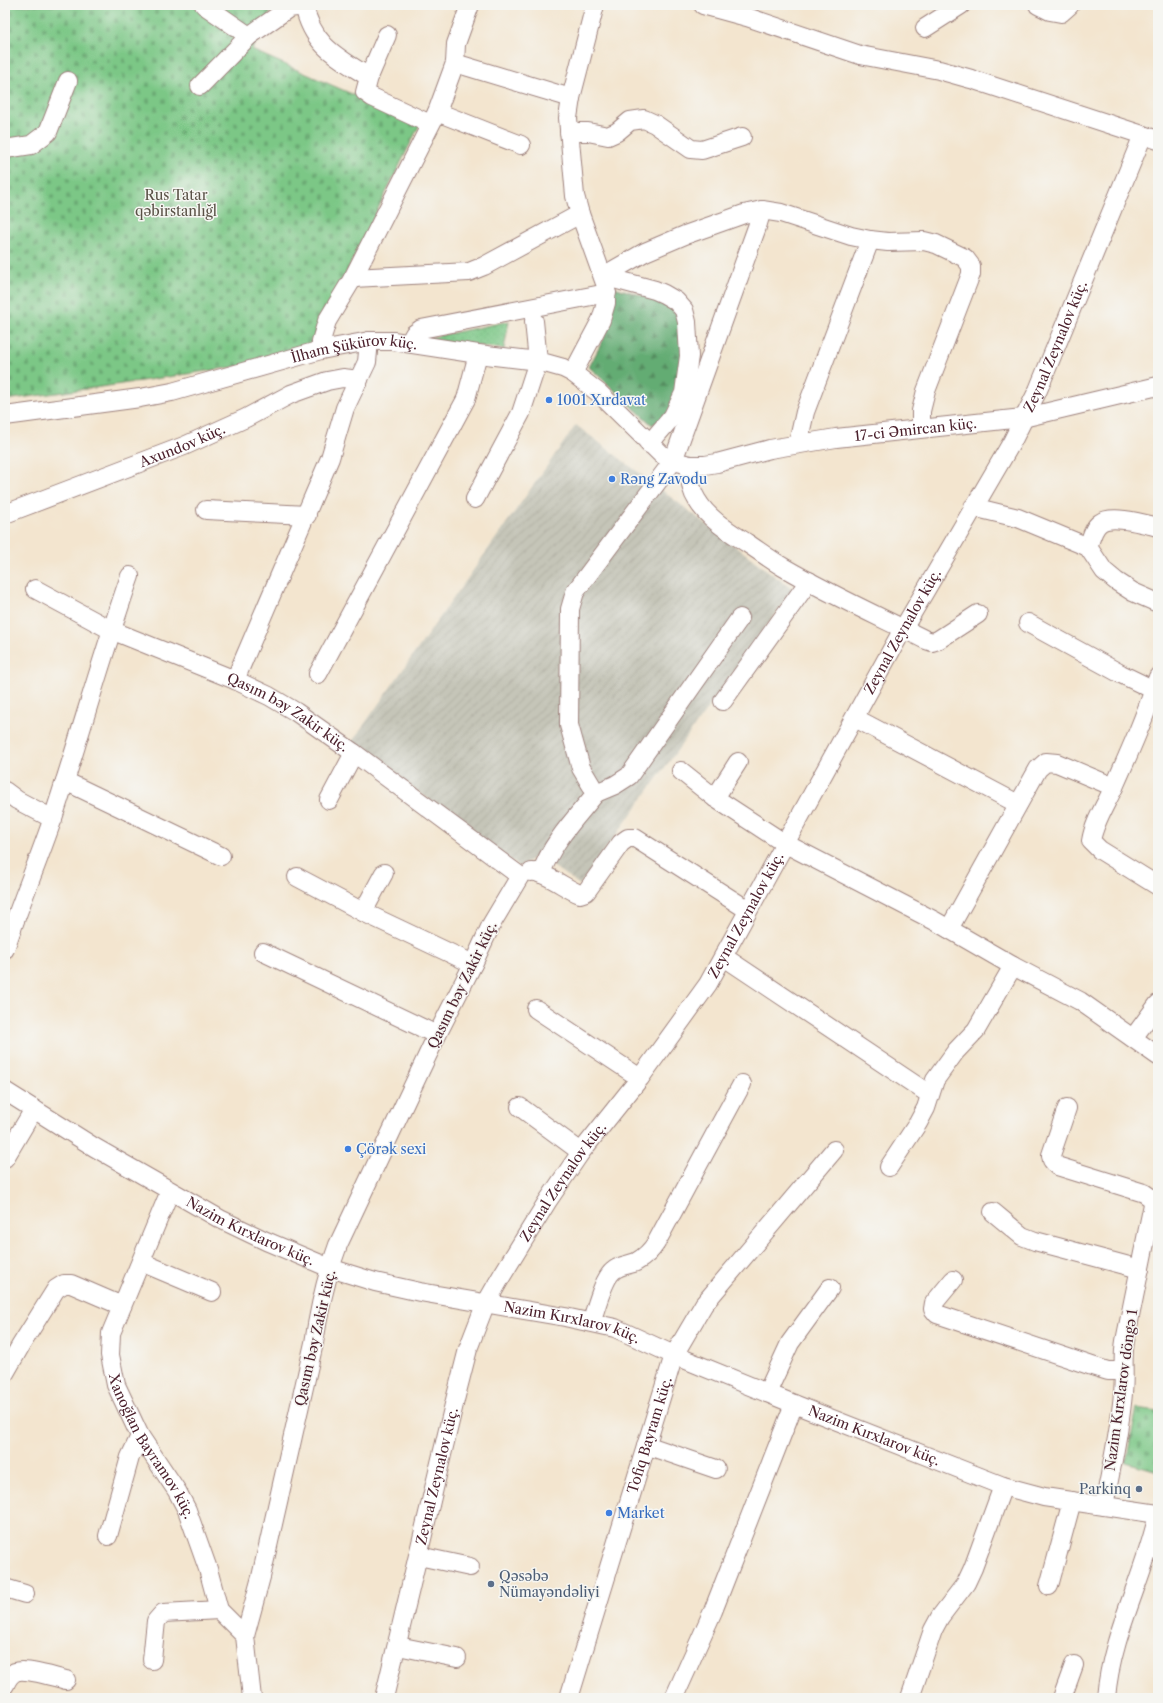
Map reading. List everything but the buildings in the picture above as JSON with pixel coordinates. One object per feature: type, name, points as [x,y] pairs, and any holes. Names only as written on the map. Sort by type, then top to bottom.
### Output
[{"type":"street","points":[[204,5],[250,36]]},
{"type":"street","points":[[321,350],[321,341],[327,321],[353,278],[433,118],[455,63],[456,44],[470,5]]},
{"type":"street","points":[[573,373],[601,320],[606,303],[605,284],[575,196],[568,132],[568,118],[571,98],[595,5]]},
{"type":"street","points":[[703,5],[747,17],[860,55],[939,70],[964,77],[1150,138]]},
{"type":"street","points":[[926,28],[961,5]]},
{"type":"street","points":[[1038,5],[1050,11],[1061,13],[1070,5]]},
{"type":"street","points":[[200,86],[250,36],[289,8],[304,6],[312,31],[321,43],[343,61],[369,77]]},
{"type":"street","points":[[387,35],[369,77],[365,92],[372,97],[433,118],[521,145]]},
{"type":"street","points":[[455,63],[571,98]]},
{"type":"street","points":[[5,149],[31,145],[48,132],[68,81]]},
{"type":"street","points":[[568,132],[588,132],[608,136],[617,132],[630,121],[644,119],[656,124],[691,149],[702,150],[742,137]]},
{"type":"street","name":"Zeynal Zeynalov küç.","points":[[384,1698],[398,1646],[468,1349],[485,1304],[547,1202],[581,1152],[640,1078],[686,1015],[724,957],[784,843],[973,507],[1012,442],[1038,390],[1150,138]]},
{"type":"street","points":[[605,284],[645,252],[685,235],[744,214],[762,210],[781,213],[851,236],[870,240],[888,242],[924,241],[936,244],[965,258],[971,266],[971,274],[926,391],[921,411],[920,428]]},
{"type":"street","points":[[596,793],[581,768],[569,725],[570,609],[575,592],[682,463],[762,210]]},
{"type":"street","points":[[353,278],[469,272],[484,266],[580,214]]},
{"type":"street","points":[[798,443],[805,412],[870,240]]},
{"type":"street","points":[[409,343],[414,334],[421,329],[605,284],[655,290],[676,301],[684,310],[687,322],[689,356],[684,393],[673,416],[649,444]]},
{"type":"street","points":[[475,499],[521,413],[538,361],[534,321]]},
{"type":"street","points":[[235,680],[307,515],[330,458],[345,408],[367,362],[369,341]]},
{"type":"street","name":"İlham Şükürov küç.","points":[[5,416],[102,404],[172,392],[321,350],[369,341],[393,341],[478,354],[538,361],[563,368],[573,373],[599,393],[649,444],[661,454],[682,463]]},
{"type":"street","points":[[318,674],[466,399],[478,354]]},
{"type":"street","name":"Axundov küç.","points":[[5,514],[184,446],[246,418],[291,394],[327,381],[343,378],[359,380]]},
{"type":"street","name":"17-ci Əmircan küç.","points":[[682,463],[717,463],[798,443],[920,428],[1023,418],[1158,386]]},
{"type":"street","points":[[682,463],[697,501],[710,516],[775,562],[809,582],[932,642],[938,640],[978,614]]},
{"type":"street","points":[[973,507],[1018,518],[1088,547],[1104,570],[1116,581],[1133,592],[1158,603]]},
{"type":"street","points":[[206,510],[307,515]]},
{"type":"street","points":[[1088,547],[1094,530],[1101,522],[1112,519],[1137,522],[1158,527]]},
{"type":"street","points":[[5,949],[11,911],[53,819],[111,630],[130,576]]},
{"type":"street","points":[[724,701],[809,582]]},
{"type":"street","name":"Qasım bəy Zakir küç.","points":[[35,589],[111,630],[235,680],[269,696],[296,712],[354,753],[520,876],[492,923],[437,1035],[341,1239],[330,1268],[320,1304],[314,1343],[261,1577],[245,1636]]},
{"type":"street","points":[[541,874],[545,861],[553,847],[596,793],[615,785],[629,776],[740,618]]},
{"type":"street","points":[[1028,623],[1121,674],[1156,684],[1139,729],[1114,787],[1093,830],[1091,840],[1100,850],[1158,886]]},
{"type":"street","points":[[855,718],[1018,804]]},
{"type":"street","points":[[329,800],[354,753]]},
{"type":"street","points":[[715,798],[738,762]]},
{"type":"street","points":[[949,929],[1038,769],[1046,762],[1057,763],[1114,787]]},
{"type":"street","points":[[681,771],[715,798],[784,843],[949,929],[1013,966],[1080,1001],[1158,1056]]},
{"type":"street","points":[[64,782],[222,856]]},
{"type":"street","points":[[5,791],[16,800],[53,819]]},
{"type":"street","points":[[520,876],[534,871],[580,894],[586,892],[621,843],[628,838],[635,838],[748,910]]},
{"type":"street","points":[[363,912],[384,873]]},
{"type":"street","points":[[297,877],[363,912],[473,964]]},
{"type":"street","points":[[263,952],[437,1035]]},
{"type":"street","points":[[724,957],[929,1094]]},
{"type":"street","points":[[889,1167],[918,1123],[926,1108],[929,1094],[940,1074],[956,1051],[976,1030],[1013,966]]},
{"type":"street","points":[[1133,1038],[1158,1004]]},
{"type":"street","points":[[536,1009],[640,1078]]},
{"type":"street","points":[[591,1322],[607,1278],[612,1271],[636,1262],[650,1252],[656,1243],[742,1084]]},
{"type":"street","name":"Nazim Kırxlarov küç.","points":[[5,1091],[94,1147],[220,1219],[266,1241],[330,1268],[375,1282],[485,1304],[591,1322],[621,1331],[674,1355],[794,1404],[1003,1486],[1044,1497],[1158,1514]]},
{"type":"street","points":[[520,1107],[581,1152]]},
{"type":"street","name":"Nazim Kırxlarov döngə 1","points":[[1067,1108],[1051,1155],[1052,1160],[1057,1166],[1144,1193],[1151,1198],[1153,1204],[1125,1341],[1120,1425],[1104,1506]]},
{"type":"street","points":[[5,1158],[34,1109]]},
{"type":"street","name":"Tofiq Bayram küç.","points":[[568,1698],[674,1355],[704,1304],[834,1150]]},
{"type":"street","name":"Xanoğlan Bayramov küç.","points":[[170,1191],[111,1333],[110,1355],[116,1385],[140,1436],[177,1491],[187,1510],[208,1569],[219,1610],[245,1636]]},
{"type":"street","points":[[993,1212],[1022,1236],[1035,1241],[1140,1269]]},
{"type":"street","points":[[141,1262],[212,1292]]},
{"type":"street","points":[[953,1280],[934,1303],[933,1309],[937,1314],[1108,1371],[1123,1371]]},
{"type":"street","points":[[5,1373],[56,1289],[64,1284],[71,1284],[122,1306]]},
{"type":"street","points":[[767,1393],[790,1343],[830,1288]]},
{"type":"street","points":[[674,1698],[713,1610],[794,1404]]},
{"type":"street","points":[[108,1536],[130,1457],[140,1436]]},
{"type":"street","points":[[646,1444],[716,1469]]},
{"type":"street","points":[[910,1698],[933,1630],[940,1617],[966,1583],[1003,1486]]},
{"type":"street","points":[[1049,1586],[1072,1501]]},
{"type":"street","points":[[1106,1698],[1107,1685],[1116,1647],[1153,1558],[1158,1514]]},
{"type":"street","points":[[419,1556],[470,1567]]},
{"type":"street","points":[[5,1588],[25,1594]]},
{"type":"street","points":[[152,1660],[156,1621],[163,1614],[219,1610]]},
{"type":"street","points":[[245,1636],[252,1698]]},
{"type":"street","points":[[398,1646],[457,1658]]},
{"type":"street","points":[[1062,1698],[1074,1665]]},
{"type":"street","points":[[5,1685],[9,1677],[16,1672],[29,1672],[66,1680]]},
{"type":"shaded area","name":"Rəng Zavodu","points":[[576,425],[793,590],[580,885],[537,855],[520,867],[351,743]]},
{"type":"green space","name":"Rus Tatar qəbirstanlığl","points":[[5,5],[274,5],[252,50],[420,124],[305,356],[5,400]]},
{"type":"green space","points":[[614,287],[670,304],[681,322],[683,358],[675,399],[665,418],[652,425],[589,367],[604,338]]},
{"type":"green space","points":[[509,321],[504,349],[424,339]]},
{"type":"green space","points":[[1137,1408],[1158,1411],[1158,1471],[1126,1462]]},
{"type":"place","name":"1001 Xırdavat","points":[[549,400]]},
{"type":"place","name":"Rəng Zavodu","points":[[612,479]]},
{"type":"place","name":"Çörək sexi","points":[[348,1149]]},
{"type":"place","name":"Parkinq","points":[[1139,1489]]},
{"type":"place","name":"Market","points":[[609,1513]]},
{"type":"place","name":"Qəsəbə Nümayəndəliyi","points":[[491,1584]]}]
